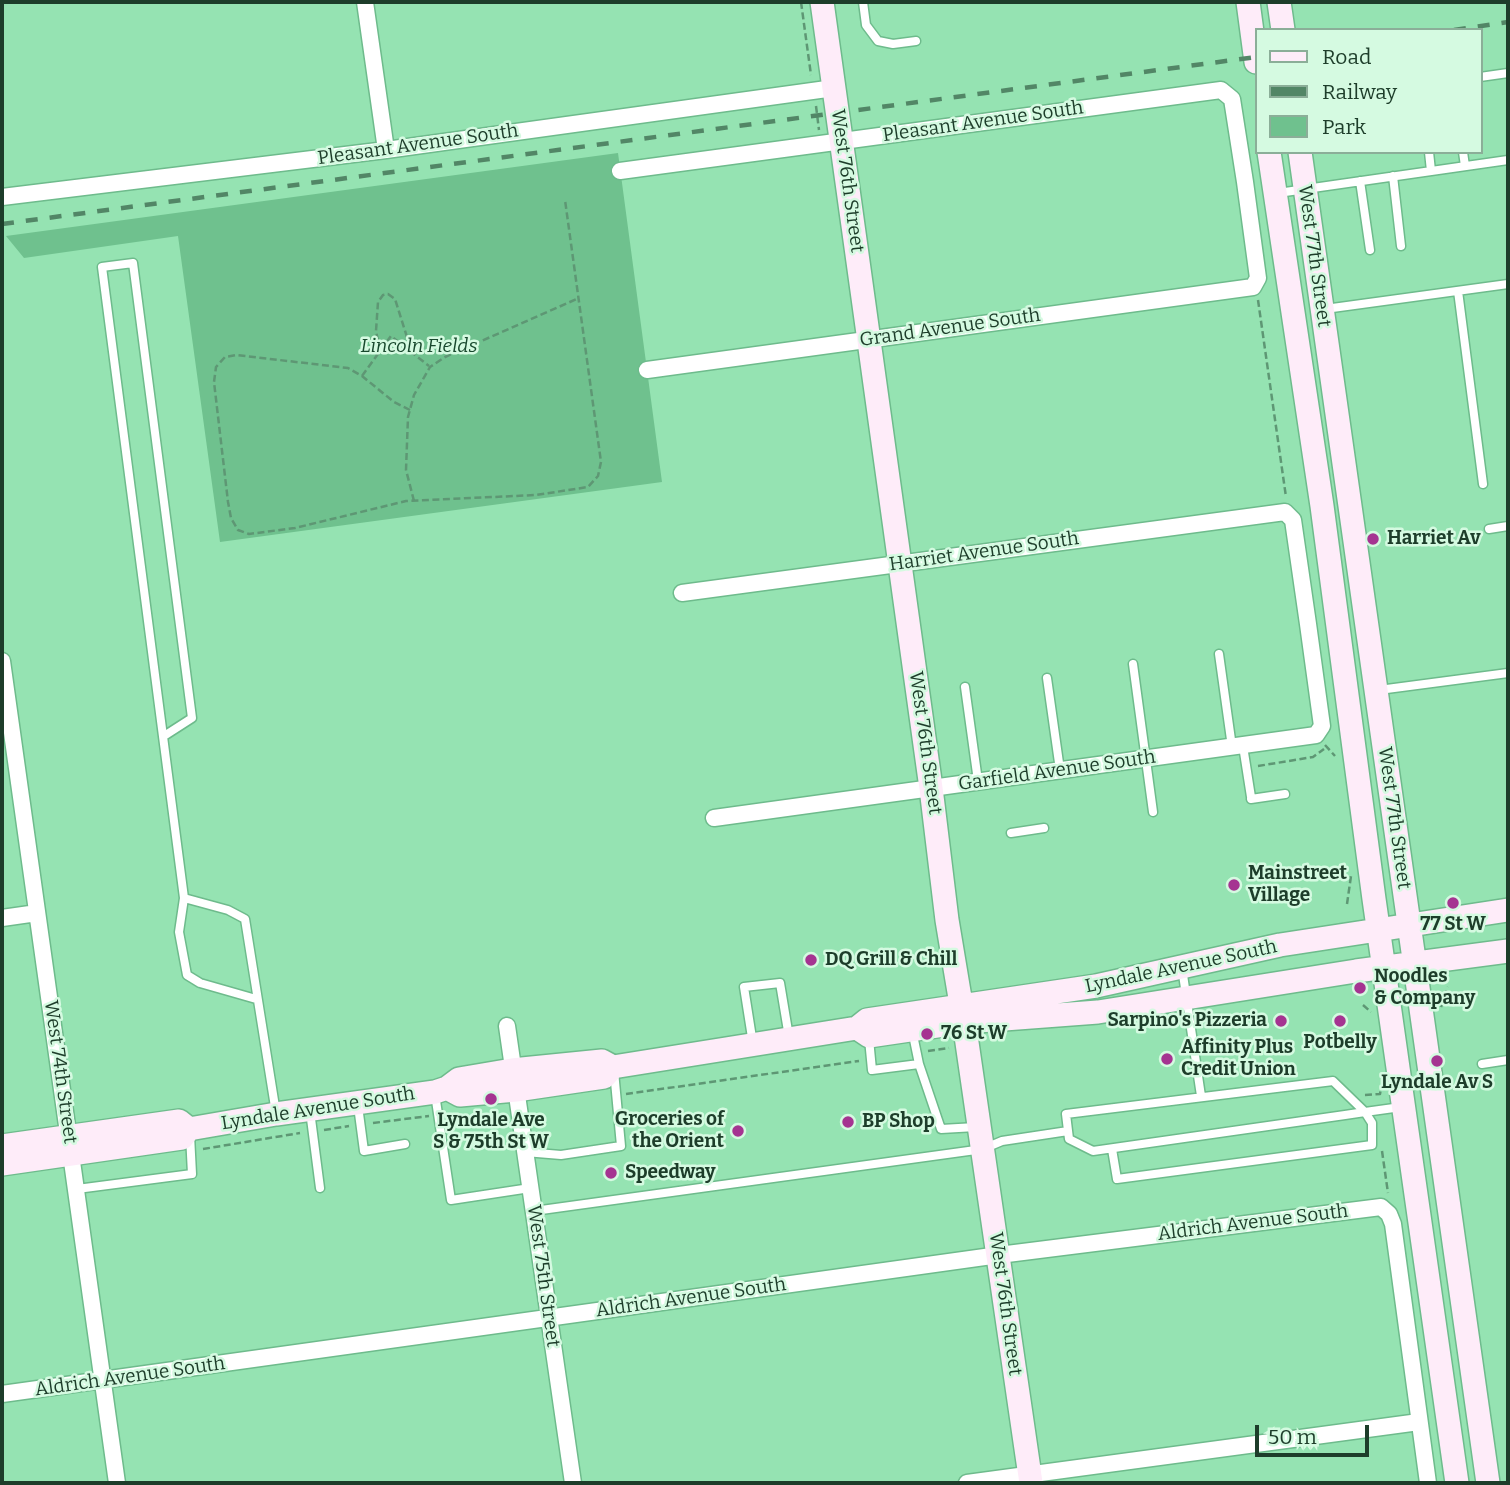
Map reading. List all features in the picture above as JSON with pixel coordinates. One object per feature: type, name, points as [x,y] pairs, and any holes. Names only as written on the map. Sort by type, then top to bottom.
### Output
[{"type":"street","points":[[365,2],[386,150]]},
{"type":"street","name":"West 76th Street","points":[[822,2],[947,920],[999,1255],[1030,1479]]},
{"type":"street","points":[[1248,2],[1254,47]]},
{"type":"street","points":[[1279,2],[1283,28]]},
{"type":"street","name":"Pleasant Avenue South","points":[[2,197],[386,150],[834,88]]},
{"type":"street","name":"Pleasant Avenue South","points":[[620,171],[1221,90],[1232,99],[1234,110],[1258,278],[1253,287]]},
{"type":"street","name":"West 77th Street","points":[[1269,154],[1322,506],[1457,1483]]},
{"type":"street","name":"West 77th Street","points":[[1300,154],[1488,1483]]},
{"type":"street","name":"Grand Avenue South","points":[[647,370],[1253,287]]},
{"type":"street","points":[[1285,512],[1293,520],[1322,741]]},
{"type":"street","name":"Harriet Avenue South","points":[[682,593],[1285,512]]},
{"type":"street","name":"West 74th Street","points":[[2,661],[117,1483]]},
{"type":"street","name":"Garfield Avenue South","points":[[714,818],[1238,746],[1322,741]]},
{"type":"street","name":"Lyndale Avenue South","points":[[2,1146],[182,1138],[190,1140],[276,1114],[311,1120],[359,1114],[441,1090],[460,1095],[602,1061],[613,1067],[789,1038],[912,1030],[963,1014],[1256,949],[1508,910]]},
{"type":"street","points":[[2,918],[37,913]]},
{"type":"street","name":"Lyndale Avenue South","points":[[863,1032],[867,1020],[963,1014],[1098,1012],[1508,951]]},
{"type":"street","name":"West 75th Street","points":[[507,1026],[573,1483]]},
{"type":"street","name":"Lyndale Avenue South","points":[[2,1164],[71,1145]]},
{"type":"street","name":"Aldrich Avenue South","points":[[2,1394],[999,1255],[1381,1206],[1389,1214],[1393,1224],[1419,1422]]},
{"type":"street","points":[[967,1483],[1030,1479],[1419,1422],[1428,1483]]},
{"type":"lane","points":[[863,2],[866,25],[878,41],[892,44],[916,41]]},
{"type":"lane","points":[[1482,77],[1508,73]]},
{"type":"lane","points":[[1429,154],[1431,170]]},
{"type":"lane","points":[[1463,154],[1465,166]]},
{"type":"lane","points":[[1275,193],[1508,160]]},
{"type":"lane","points":[[1393,176],[1401,246]]},
{"type":"lane","points":[[1360,181],[1370,250]]},
{"type":"lane","points":[[164,736],[192,718],[132,264],[102,267],[184,898],[179,932],[187,975],[200,984],[256,999]]},
{"type":"lane","points":[[1322,310],[1508,284]]},
{"type":"lane","points":[[1458,291],[1483,484]]},
{"type":"lane","points":[[1489,529],[1508,526]]},
{"type":"lane","points":[[1219,654],[1251,798],[1285,794]]},
{"type":"lane","points":[[1133,664],[1153,812]]},
{"type":"lane","points":[[1376,691],[1508,673]]},
{"type":"lane","points":[[1047,678],[1060,770]]},
{"type":"lane","points":[[965,687],[978,781]]},
{"type":"lane","points":[[1011,833],[1044,828]]},
{"type":"lane","points":[[184,898],[228,910],[245,919],[276,1114]]},
{"type":"lane","points":[[1182,966],[1201,1096]]},
{"type":"lane","points":[[753,1044],[744,987],[780,983],[789,1038]]},
{"type":"lane","points":[[912,1030],[919,1064],[941,1129],[1002,1141],[1068,1131]]},
{"type":"lane","points":[[863,1032],[872,1070],[919,1064]]},
{"type":"lane","points":[[1482,1064],[1508,1060]]},
{"type":"lane","points":[[525,1152],[561,1155],[621,1146],[613,1067]]},
{"type":"lane","points":[[1112,1149],[1117,1179],[1372,1145],[1372,1124],[1365,1112],[1333,1080],[1066,1114],[1069,1139],[1093,1151],[1112,1149],[1365,1112],[1404,1106]]},
{"type":"lane","points":[[441,1090],[438,1115],[451,1200],[530,1188]]},
{"type":"lane","points":[[359,1114],[364,1151],[405,1144]]},
{"type":"lane","points":[[311,1120],[320,1188]]},
{"type":"lane","points":[[534,1211],[981,1138]]},
{"type":"lane","points":[[77,1189],[192,1174],[190,1140]]},
{"type":"path","points":[[410,410],[394,402],[348,368],[236,355],[225,357],[216,367],[214,382],[231,518],[238,530],[249,534],[295,528],[414,501],[536,495],[588,487],[598,476],[601,462],[565,200]]},
{"type":"path","points":[[1253,287],[1257,298],[1287,498],[1285,512]]},
{"type":"path","points":[[380,351],[376,331],[378,302],[383,295],[388,294],[395,299],[412,353]]},
{"type":"path","points":[[414,501],[406,470],[410,410],[414,395],[430,367],[445,357],[579,298]]},
{"type":"path","points":[[362,376],[391,336],[430,367]]},
{"type":"path","points":[[1259,778],[1258,765],[1313,757],[1322,741],[1335,756]]},
{"type":"path","points":[[1347,904],[1351,877]]},
{"type":"path","points":[[917,1053],[949,1048]]},
{"type":"path","points":[[616,1095],[871,1059]]},
{"type":"path","points":[[190,1140],[359,1114],[438,1115]]},
{"type":"green space","name":"Lincoln Fields","points":[[618,153],[662,482],[220,542],[178,236],[24,258],[6,236]]},
{"type":"railway","points":[[1468,28],[1508,22]]},
{"type":"railway","points":[[2,224],[1254,57]]},
{"type":"place","name":"Harriet Av","points":[[1373,539]]},
{"type":"place","name":"Mainstreet Village","points":[[1234,885]]},
{"type":"place","name":"77 St W","points":[[1453,903]]},
{"type":"place","name":"DQ Grill & Chill","points":[[811,960]]},
{"type":"place","name":"Noodles & Company","points":[[1360,988]]},
{"type":"place","name":"Sarpino's Pizzeria","points":[[1281,1021]]},
{"type":"place","name":"Potbelly","points":[[1340,1021]]},
{"type":"place","name":"76 St W","points":[[927,1034]]},
{"type":"place","name":"Affinity Plus Credit Union","points":[[1167,1059]]},
{"type":"place","name":"Lyndale Av S","points":[[1437,1061]]},
{"type":"place","name":"Lyndale Ave S & 75th St W","points":[[491,1099]]},
{"type":"place","name":"BP Shop","points":[[848,1122]]},
{"type":"place","name":"Groceries of the Orient","points":[[738,1131]]},
{"type":"place","name":"Speedway","points":[[611,1173]]}]
